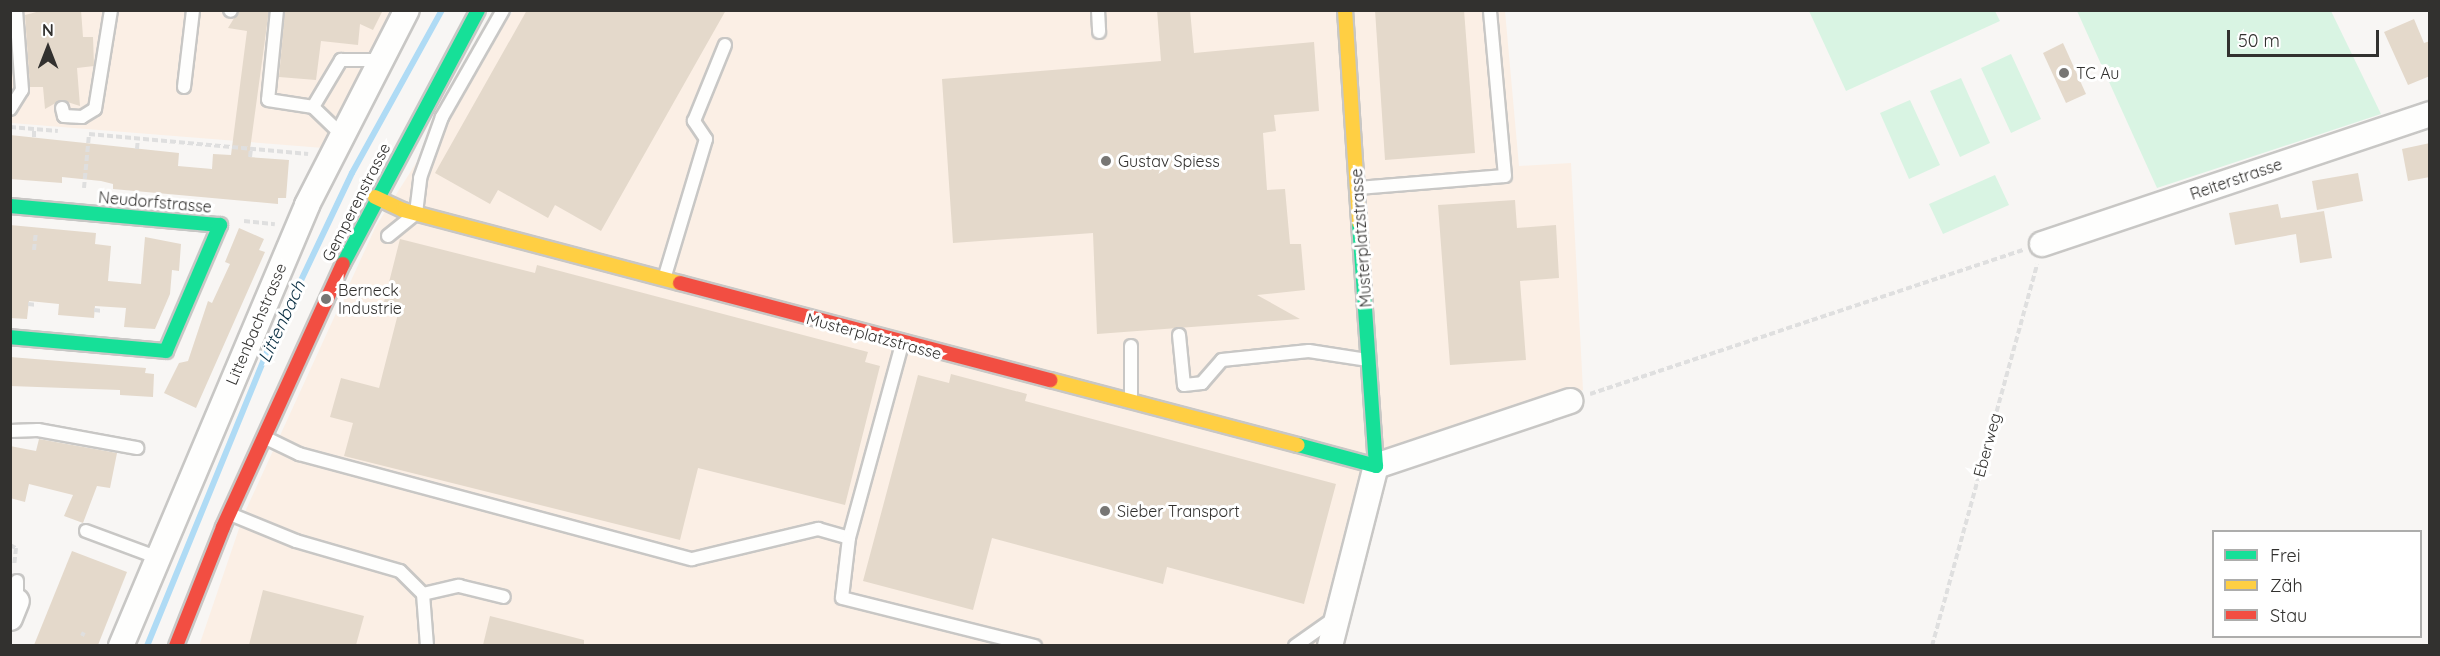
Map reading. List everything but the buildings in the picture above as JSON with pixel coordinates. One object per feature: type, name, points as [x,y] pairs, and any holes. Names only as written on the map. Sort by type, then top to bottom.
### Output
[{"type":"street","name":"Littenbachstrasse","points":[[121,645],[156,557],[299,226],[407,10]]},
{"type":"street","name":"Gemperenstrasse","points":[[176,645],[229,513],[375,197],[478,10]]},
{"type":"street","name":"Musterplatzstrasse","points":[[375,197],[416,213],[902,344],[1376,466],[1345,10]]},
{"type":"street","name":"Reiterstrasse","points":[[2042,244],[2430,114]]},
{"type":"street","name":"Neudorfstrasse","points":[[10,206],[191,217],[220,225],[166,351],[10,337]]},
{"type":"street","points":[[1330,645],[1376,466],[1569,401]]},
{"type":"lane","points":[[10,109],[22,90],[16,10]]},
{"type":"lane","points":[[62,108],[64,116],[82,117],[95,109],[111,10]]},
{"type":"lane","points":[[184,87],[193,10]]},
{"type":"lane","points":[[277,10],[268,100],[314,107]]},
{"type":"lane","points":[[388,236],[416,213],[420,178],[442,117],[503,10]]},
{"type":"lane","points":[[1098,10],[1099,32]]},
{"type":"lane","points":[[1357,188],[1505,176],[1490,10]]},
{"type":"lane","points":[[664,280],[706,140],[694,121],[725,45]]},
{"type":"lane","points":[[314,107],[341,60],[380,60]]},
{"type":"lane","points":[[314,107],[337,146]]},
{"type":"lane","points":[[1179,335],[1184,385],[1202,383],[1222,360],[1309,351],[1369,361]]},
{"type":"lane","points":[[902,344],[849,538],[842,598],[1035,645]]},
{"type":"lane","points":[[1131,346],[1131,403]]},
{"type":"lane","points":[[10,431],[38,430],[137,448]]},
{"type":"lane","points":[[265,438],[299,454],[692,559],[818,529],[849,538]]},
{"type":"lane","points":[[229,513],[297,541],[400,571],[423,594],[427,645]]},
{"type":"lane","points":[[86,531],[156,557]]},
{"type":"lane","points":[[423,594],[459,586],[504,597]]},
{"type":"lane","points":[[1295,645],[1338,615]]},
{"type":"path","points":[[10,127],[67,132]]},
{"type":"path","points":[[34,129],[34,137]]},
{"type":"path","points":[[78,133],[251,149],[337,146]]},
{"type":"path","points":[[82,212],[89,134]]},
{"type":"path","points":[[137,149],[138,138]]},
{"type":"path","points":[[250,157],[251,149]]},
{"type":"path","points":[[220,225],[229,220],[299,226]]},
{"type":"path","points":[[1569,401],[2042,244]]},
{"type":"path","name":"Eberweg","points":[[1932,645],[2042,244]]},
{"type":"path","points":[[28,304],[37,305]]},
{"type":"path","points":[[94,310],[103,311]]},
{"type":"path","points":[[10,545],[16,548],[12,556]]},
{"type":"shaded area","points":[[11,11],[407,11],[336,149],[11,123]]},
{"type":"shaded area","points":[[513,11],[1505,11],[1519,166],[1571,163],[1583,390],[1371,461],[1321,645],[199,646],[244,514],[376,226]]},
{"type":"green space","points":[[1809,11],[1995,11],[2000,21],[1846,91]]},
{"type":"green space","points":[[2077,11],[2331,11],[2381,114],[2157,188]]},
{"type":"green space","points":[[2011,54],[2041,119],[2011,133],[1981,68]]},
{"type":"green space","points":[[1961,78],[1990,143],[1960,157],[1930,91]]},
{"type":"green space","points":[[1910,100],[1940,165],[1909,179],[1880,113]]},
{"type":"green space","points":[[1995,175],[2009,205],[1943,234],[1929,204]]},
{"type":"waterway","name":"Littenbach","points":[[147,646],[267,352],[352,173],[442,10]]},
{"type":"traffic: fast","points":[[343,264],[478,10]]},
{"type":"traffic: fast","points":[[10,206],[220,225],[166,351],[10,337]]},
{"type":"traffic: fast","points":[[1298,445],[1376,466],[1359,223]]},
{"type":"traffic: slow","points":[[1345,10],[1359,223]]},
{"type":"traffic: slow","points":[[375,197],[403,210],[680,283]]},
{"type":"traffic: slow","points":[[1050,380],[1298,445]]},
{"type":"traffic: jam","points":[[176,646],[223,527],[343,264]]},
{"type":"traffic: jam","points":[[680,283],[1050,380]]},
{"type":"place","name":"TC Au","points":[[2064,73]]},
{"type":"place","name":"Gustav Spiess","points":[[1106,161]]},
{"type":"place","name":"Berneck Industrie","points":[[326,299]]},
{"type":"place","name":"Sieber Transport","points":[[1105,511]]}]
